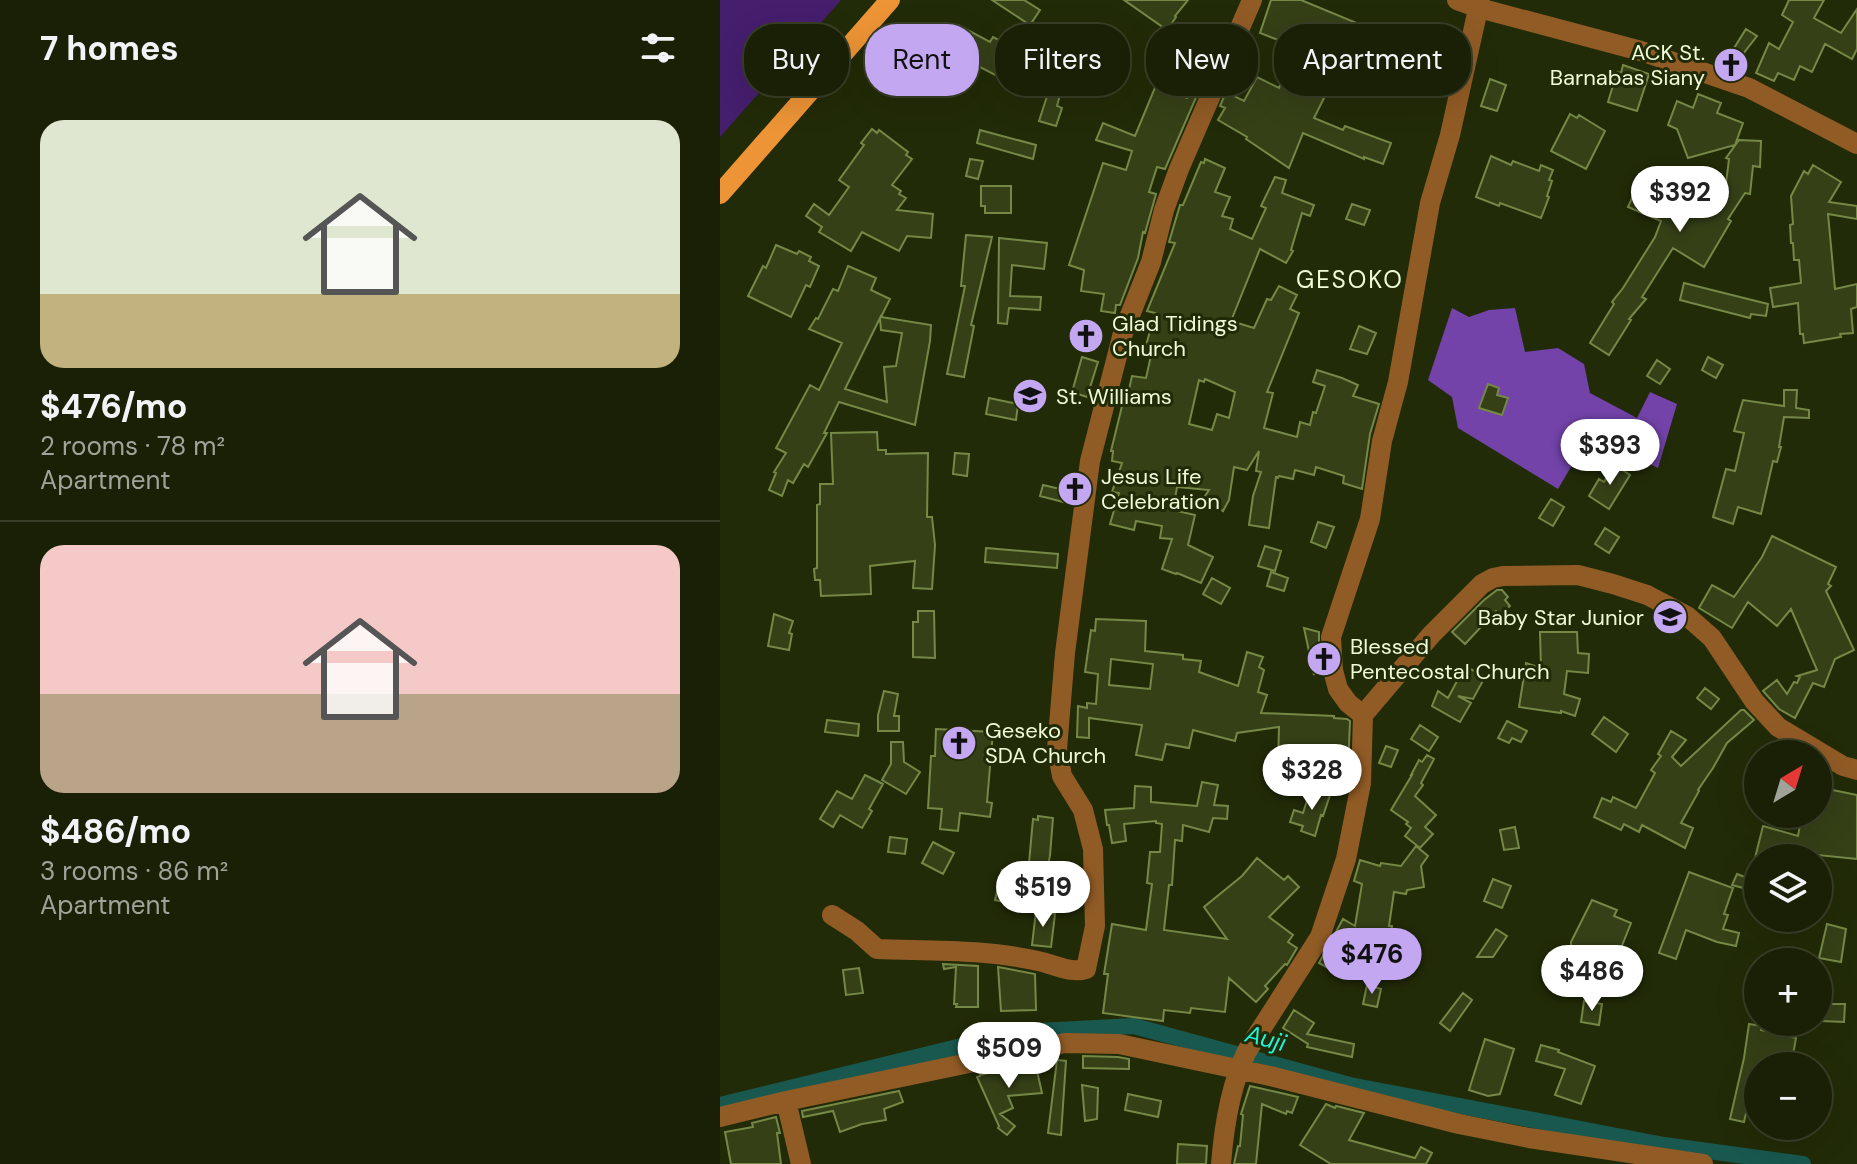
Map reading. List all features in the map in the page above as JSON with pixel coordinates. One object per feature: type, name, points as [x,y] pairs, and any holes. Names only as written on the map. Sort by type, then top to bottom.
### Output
[{"type":"main road","points":[[720,194],[890,0]]},
{"type":"street","points":[[832,915],[877,949],[1007,956],[1081,971],[1089,963],[1095,926],[1093,849],[1083,810],[1062,776],[1057,749],[1065,653],[1090,461],[1123,333],[1151,262],[1164,210],[1252,0]]},
{"type":"street","points":[[1457,0],[1641,51],[1749,88],[1857,144]]},
{"type":"street","points":[[1363,715],[1348,703],[1338,689],[1333,670],[1331,637],[1370,519],[1382,441],[1398,382],[1430,203],[1450,135],[1480,4]]},
{"type":"street","points":[[1221,1164],[1223,1130],[1242,1063],[1320,937],[1346,859],[1361,783],[1363,715],[1431,635],[1482,584],[1503,576],[1578,575],[1647,595],[1687,616],[1712,638],[1754,701],[1778,727],[1843,766],[1857,770]]},
{"type":"street","points":[[720,1117],[1065,1043],[1119,1044],[1242,1063],[1270,1076],[1459,1124],[1529,1138],[1703,1164]]},
{"type":"street","points":[[786,1101],[801,1164]]},
{"type":"shaded area","points":[[720,0],[841,0],[820,24],[744,24],[744,96],[756,96],[720,137]]},
{"type":"shaded area","points":[[1452,308],[1469,317],[1489,310],[1515,308],[1525,352],[1558,348],[1584,364],[1590,393],[1637,418],[1650,392],[1677,404],[1658,468],[1618,449],[1578,455],[1558,489],[1458,428],[1452,397],[1428,380]]},
{"type":"building","points":[[992,0],[1024,0],[1040,10],[1028,24]]},
{"type":"building","points":[[1124,0],[1188,0],[1171,24],[1158,24]]},
{"type":"building","points":[[1271,0],[1301,0],[1359,24],[1274,24],[1274,38],[1260,33]]},
{"type":"building","points":[[1789,0],[1824,0],[1814,18],[1841,33],[1857,9],[1857,49],[1852,59],[1825,44],[1812,72],[1800,66],[1794,80],[1778,73],[1774,81],[1756,73],[1769,43],[1779,49],[1793,22],[1782,15]]},
{"type":"building","points":[[1746,29],[1757,36],[1729,68],[1724,64]]},
{"type":"building","points":[[979,36],[990,42],[995,38],[995,75],[979,67]]},
{"type":"building","points":[[1623,65],[1649,74],[1637,111],[1608,102],[1617,72],[1621,73]]},
{"type":"building","points":[[1258,78],[1274,86],[1274,96],[1325,96],[1314,118],[1343,130],[1345,126],[1391,143],[1383,164],[1303,133],[1289,168],[1218,120],[1225,108],[1220,106],[1224,96],[1244,101],[1247,96],[1258,96]]},
{"type":"building","points":[[1490,79],[1506,85],[1497,111],[1481,106]]},
{"type":"building","points":[[1698,94],[1721,103],[1717,113],[1743,123],[1735,145],[1688,158],[1677,129],[1668,125],[1677,101],[1693,108]]},
{"type":"building","points":[[1047,96],[1060,96],[1057,106],[1062,108],[1056,126],[1039,121]]},
{"type":"building","points":[[1151,96],[1197,96],[1165,169],[1157,167],[1149,192],[1156,194],[1138,258],[1120,305],[1116,305],[1115,313],[1101,311],[1104,294],[1081,291],[1084,270],[1069,265],[1103,163],[1126,170],[1132,151],[1096,140],[1103,123],[1135,136]]},
{"type":"building","points":[[1570,114],[1577,118],[1579,115],[1605,131],[1586,169],[1551,151]]},
{"type":"building","points":[[872,129],[877,133],[879,130],[908,152],[906,155],[912,159],[892,185],[906,198],[897,210],[933,214],[931,238],[907,236],[899,251],[862,232],[851,251],[819,232],[822,227],[806,216],[814,204],[829,215],[849,187],[839,180]]},
{"type":"building","points":[[980,130],[1036,145],[1033,159],[977,143]]},
{"type":"building","points":[[1739,140],[1761,141],[1760,167],[1753,166],[1750,194],[1745,193],[1728,219],[1731,221],[1704,267],[1673,248],[1642,297],[1646,299],[1629,319],[1609,355],[1590,343],[1614,304],[1612,302],[1655,237],[1661,221],[1628,207],[1640,180],[1691,206],[1710,180],[1725,191],[1729,159],[1726,158]]},
{"type":"building","points":[[1491,156],[1511,165],[1513,161],[1539,171],[1541,165],[1553,170],[1549,180],[1552,181],[1549,197],[1541,218],[1476,197]]},
{"type":"building","points":[[970,159],[983,161],[978,179],[966,176]]},
{"type":"building","points":[[1205,159],[1225,168],[1215,192],[1230,197],[1222,216],[1233,219],[1230,229],[1252,239],[1266,208],[1261,206],[1275,177],[1286,180],[1282,193],[1314,205],[1310,216],[1302,213],[1293,251],[1286,263],[1260,249],[1231,321],[1254,328],[1267,299],[1271,300],[1279,286],[1297,295],[1290,309],[1299,313],[1267,392],[1273,393],[1264,428],[1297,437],[1300,422],[1310,425],[1325,386],[1313,382],[1317,370],[1358,385],[1353,396],[1379,404],[1370,434],[1362,489],[1343,483],[1344,476],[1316,467],[1314,475],[1295,470],[1293,479],[1276,477],[1269,528],[1249,525],[1253,496],[1261,472],[1256,471],[1259,451],[1247,470],[1234,467],[1229,500],[1223,511],[1203,499],[1209,490],[1177,487],[1173,510],[1195,515],[1188,545],[1213,557],[1201,583],[1162,569],[1172,539],[1160,538],[1162,526],[1136,521],[1134,530],[1110,524],[1119,493],[1112,492],[1122,463],[1112,461],[1111,451],[1123,402],[1126,403],[1132,376],[1146,378],[1152,351],[1145,349],[1155,313],[1147,311],[1175,243],[1169,242],[1180,205],[1183,205],[1201,162],[1204,163]],"holes":[[[1205,379],[1235,392],[1229,418],[1217,414],[1212,430],[1189,424],[1199,380],[1204,382]]]},
{"type":"building","points":[[1813,165],[1841,182],[1829,202],[1857,206],[1857,219],[1828,214],[1835,289],[1857,284],[1857,307],[1851,309],[1853,333],[1804,343],[1803,334],[1800,334],[1798,303],[1773,307],[1770,288],[1801,283],[1799,260],[1794,260],[1791,243],[1791,196],[1804,171],[1808,174]]},
{"type":"building","points":[[981,186],[1011,186],[1011,213],[985,213],[985,206],[981,206]]},
{"type":"building","points":[[1352,204],[1370,210],[1364,225],[1346,219]]},
{"type":"building","points":[[966,235],[992,237],[971,325],[974,326],[964,377],[947,374],[965,286],[961,286]]},
{"type":"building","points":[[999,238],[1047,243],[1044,269],[1012,265],[1010,296],[1041,297],[1040,310],[1009,308],[1007,324],[998,323]]},
{"type":"building","points":[[776,245],[797,254],[799,251],[819,266],[791,317],[748,296]]},
{"type":"building","points":[[848,266],[876,278],[871,290],[890,299],[881,317],[931,325],[915,425],[839,402],[824,433],[827,433],[808,467],[804,464],[793,483],[788,480],[782,496],[769,490],[774,472],[786,453],[776,448],[810,385],[819,390],[842,343],[809,329],[818,319],[833,289],[838,291]],"holes":[[[880,318],[881,330],[902,333],[896,366],[884,367],[887,402],[845,389]]]},
{"type":"building","points":[[1684,283],[1768,304],[1766,316],[1751,314],[1750,318],[1680,300]]},
{"type":"building","points":[[1359,326],[1376,333],[1367,354],[1350,349]]},
{"type":"building","points":[[1082,357],[1098,362],[1087,397],[1072,392]]},
{"type":"building","points":[[1708,357],[1723,365],[1716,378],[1702,370]]},
{"type":"building","points":[[1657,360],[1670,369],[1660,384],[1647,376]]},
{"type":"building","points":[[1488,384],[1499,388],[1497,395],[1508,398],[1502,415],[1479,408]]},
{"type":"building","points":[[1784,390],[1797,390],[1796,408],[1809,410],[1809,418],[1784,417],[1781,447],[1777,462],[1773,461],[1761,514],[1738,507],[1733,524],[1713,517],[1726,469],[1735,471],[1744,433],[1734,431],[1743,400],[1784,406]]},
{"type":"building","points":[[989,398],[1018,404],[1016,420],[986,414]]},
{"type":"building","points":[[877,432],[878,450],[886,450],[886,454],[928,453],[927,517],[932,517],[935,545],[932,589],[913,588],[915,561],[870,566],[871,594],[821,596],[820,580],[815,580],[814,569],[817,568],[817,505],[820,504],[820,484],[833,484],[831,433]]},
{"type":"building","points":[[955,453],[969,454],[967,476],[953,474]]},
{"type":"building","points":[[1615,465],[1630,475],[1609,509],[1589,496],[1599,479],[1604,482]]},
{"type":"building","points":[[1043,485],[1073,492],[1071,504],[1040,496]]},
{"type":"building","points":[[1551,499],[1564,507],[1553,526],[1539,518]]},
{"type":"building","points":[[1318,522],[1334,527],[1326,548],[1311,542]]},
{"type":"building","points":[[1605,528],[1619,537],[1609,553],[1595,544]]},
{"type":"building","points":[[1772,536],[1836,567],[1828,584],[1831,586],[1826,591],[1854,650],[1835,659],[1824,687],[1813,683],[1795,718],[1779,709],[1763,691],[1777,680],[1787,694],[1794,682],[1797,683],[1800,677],[1797,676],[1817,670],[1791,609],[1777,626],[1748,602],[1732,628],[1699,608],[1712,585],[1734,597],[1762,557]]},
{"type":"building","points":[[1265,546],[1281,551],[1275,571],[1258,566]]},
{"type":"building","points":[[986,548],[1058,554],[1057,568],[985,562]]},
{"type":"building","points":[[1271,572],[1288,578],[1284,591],[1267,586]]},
{"type":"building","points":[[1212,578],[1230,588],[1221,604],[1203,594]]},
{"type":"building","points":[[1497,590],[1502,590],[1508,597],[1505,600],[1510,606],[1500,615],[1496,611],[1465,644],[1452,632]]},
{"type":"building","points":[[918,611],[934,611],[935,658],[913,657],[913,622],[918,622]]},
{"type":"building","points":[[774,614],[793,621],[789,650],[768,646]]},
{"type":"building","points":[[1096,619],[1146,621],[1145,651],[1183,655],[1183,659],[1201,661],[1199,672],[1238,686],[1247,652],[1263,657],[1259,667],[1264,670],[1258,692],[1267,695],[1261,713],[1347,719],[1350,721],[1348,768],[1278,765],[1279,727],[1237,733],[1235,741],[1193,730],[1189,748],[1166,744],[1162,760],[1136,755],[1142,725],[1089,718],[1089,738],[1077,737],[1078,706],[1087,708],[1087,703],[1096,704],[1098,674],[1085,672],[1091,630],[1095,631]],"holes":[[[1111,659],[1153,664],[1150,689],[1109,685]]]},
{"type":"building","points":[[1304,628],[1319,632],[1319,653],[1314,675]]},
{"type":"building","points":[[1540,632],[1577,632],[1578,653],[1589,654],[1588,673],[1567,671],[1564,694],[1580,699],[1575,716],[1561,711],[1519,707],[1526,663],[1541,668]]},
{"type":"building","points":[[1465,666],[1485,677],[1473,699],[1458,696],[1471,703],[1460,722],[1432,706],[1438,691],[1448,698]]},
{"type":"building","points":[[1705,688],[1719,699],[1711,709],[1697,698]]},
{"type":"building","points":[[884,691],[898,694],[894,716],[899,716],[899,731],[878,731]]},
{"type":"building","points":[[1741,710],[1754,720],[1727,743],[1698,790],[1681,823],[1693,828],[1685,848],[1642,825],[1639,832],[1624,824],[1621,830],[1594,817],[1602,798],[1611,802],[1613,797],[1636,808],[1655,773],[1651,770],[1661,756],[1658,754],[1671,731],[1686,740],[1672,757],[1681,766]]},
{"type":"building","points":[[1604,717],[1628,734],[1616,752],[1592,734]]},
{"type":"building","points":[[827,720],[859,724],[858,736],[825,732]]},
{"type":"building","points":[[1507,721],[1527,731],[1521,742],[1512,738],[1509,743],[1498,738]]},
{"type":"building","points":[[1420,725],[1438,737],[1429,751],[1411,739]]},
{"type":"building","points":[[936,729],[993,732],[987,802],[992,803],[990,817],[960,813],[958,831],[940,829],[942,809],[928,808]]},
{"type":"building","points":[[891,742],[903,742],[904,762],[920,772],[906,794],[882,780],[891,764]]},
{"type":"building","points":[[1386,746],[1398,750],[1391,767],[1379,763]]},
{"type":"building","points":[[1427,755],[1434,759],[1415,796],[1436,815],[1425,827],[1433,834],[1420,848],[1405,836],[1411,828],[1406,824],[1408,822],[1391,810],[1419,760],[1422,762]]},
{"type":"building","points":[[865,775],[883,784],[862,828],[840,815],[833,827],[820,819],[837,791],[852,799]]},
{"type":"building","points":[[1202,782],[1218,785],[1214,805],[1228,806],[1227,819],[1213,818],[1209,832],[1183,825],[1182,841],[1175,840],[1172,885],[1169,885],[1164,930],[1227,939],[1204,907],[1242,876],[1257,858],[1284,880],[1288,876],[1299,887],[1269,917],[1293,935],[1288,942],[1297,948],[1287,965],[1265,986],[1268,989],[1256,1002],[1229,978],[1225,1012],[1191,1008],[1190,1013],[1164,1010],[1163,1021],[1103,1013],[1108,974],[1104,974],[1112,924],[1146,930],[1152,884],[1147,883],[1150,852],[1160,852],[1162,824],[1156,821],[1124,824],[1126,841],[1112,843],[1105,810],[1134,808],[1135,786],[1151,787],[1151,802],[1197,806]]},
{"type":"building","points":[[1311,788],[1330,795],[1315,836],[1301,831],[1303,826],[1290,822],[1294,810],[1303,813]]},
{"type":"building","points":[[1832,790],[1857,795],[1857,859],[1832,856],[1832,844],[1758,844],[1762,828],[1798,836],[1799,828],[1832,828]]},
{"type":"building","points":[[1038,816],[1053,818],[1040,911],[995,900],[1002,870],[1028,874],[1033,819],[1038,820]]},
{"type":"building","points":[[1515,827],[1519,848],[1504,850],[1500,830]]},
{"type":"building","points":[[890,837],[907,839],[905,854],[888,852]]},
{"type":"building","points":[[933,842],[954,853],[943,874],[922,863]]},
{"type":"building","points":[[1416,846],[1428,856],[1421,866],[1424,887],[1407,890],[1406,894],[1394,892],[1389,926],[1392,926],[1390,950],[1400,949],[1402,963],[1330,969],[1319,963],[1343,919],[1355,926],[1362,884],[1354,881],[1360,860],[1380,866],[1381,863],[1401,866]]},
{"type":"building","points":[[1689,872],[1733,888],[1724,914],[1728,915],[1723,929],[1739,933],[1736,946],[1686,930],[1676,959],[1659,953]]},
{"type":"building","points":[[1737,874],[1744,877],[1744,888],[1732,885]]},
{"type":"building","points":[[1493,879],[1511,886],[1502,908],[1484,901]]},
{"type":"building","points":[[1592,900],[1617,910],[1614,916],[1631,923],[1615,963],[1571,947]]},
{"type":"building","points":[[1036,911],[1055,914],[1051,947],[1032,945]]},
{"type":"building","points":[[1832,925],[1846,929],[1841,962],[1832,960],[1832,948],[1821,948],[1825,932],[1832,932]]},
{"type":"building","points":[[1496,929],[1507,936],[1493,957],[1477,957]]},
{"type":"building","points":[[943,964],[978,966],[978,1007],[956,1007],[956,967],[944,969]]},
{"type":"building","points":[[998,967],[1035,974],[1036,1010],[1001,1011]]},
{"type":"building","points":[[859,968],[863,993],[846,995],[843,970]]},
{"type":"building","points":[[1367,985],[1381,989],[1377,1007],[1363,1004]]},
{"type":"building","points":[[1463,993],[1472,1000],[1450,1031],[1440,1023]]},
{"type":"building","points":[[1584,1001],[1602,1004],[1599,1025],[1581,1022]]},
{"type":"building","points":[[1832,1004],[1845,1004],[1844,1022],[1832,1021]]},
{"type":"building","points":[[1294,1010],[1314,1023],[1307,1034],[1354,1044],[1352,1057],[1307,1047],[1308,1044],[1283,1028]]},
{"type":"building","points":[[1747,1036],[1796,1038],[1794,1052],[1745,1052]]},
{"type":"building","points":[[1485,1039],[1514,1049],[1500,1094],[1488,1096],[1469,1090]]},
{"type":"building","points":[[1541,1045],[1595,1066],[1581,1104],[1555,1095],[1565,1069],[1536,1061]]},
{"type":"building","points":[[1083,1056],[1129,1059],[1129,1069],[1083,1068]]},
{"type":"building","points":[[1744,1058],[1744,1122],[1730,1119]]},
{"type":"building","points":[[1057,1060],[1066,1061],[1061,1135],[1048,1133]]},
{"type":"building","points":[[1035,1062],[1042,1093],[1008,1096],[1013,1108],[1000,1114],[1015,1126],[1007,1135],[998,1128],[977,1077]]},
{"type":"building","points":[[1082,1085],[1098,1088],[1097,1119],[1085,1121]]},
{"type":"building","points":[[1250,1086],[1298,1097],[1292,1113],[1287,1111],[1286,1114],[1262,1104],[1256,1164],[1234,1164],[1240,1146],[1241,1114]]},
{"type":"building","points":[[899,1091],[903,1102],[884,1109],[886,1120],[840,1132],[833,1111],[803,1117],[802,1111]]},
{"type":"building","points":[[1128,1094],[1161,1101],[1158,1117],[1125,1110]]},
{"type":"building","points":[[1326,1104],[1364,1113],[1349,1140],[1415,1158],[1421,1147],[1432,1153],[1426,1164],[1331,1164],[1300,1145]]},
{"type":"building","points":[[776,1117],[781,1164],[731,1164],[725,1132],[753,1127],[752,1123]]},
{"type":"building","points":[[1178,1144],[1207,1146],[1206,1164],[1177,1164]]},
{"type":"waterway","name":"Auji","points":[[720,1105],[1019,1032],[1134,1026],[1350,1085],[1664,1145],[1803,1164]]},
{"type":"place","name":"ACK St. Barnabas Siany","points":[[1731,65]]},
{"type":"place","name":"Glad Tidings Church","points":[[1086,336]]},
{"type":"place","name":"St. Williams","points":[[1030,396]]},
{"type":"place","name":"Jesus Life Celebration","points":[[1075,489]]},
{"type":"place","name":"Baby Star Junior","points":[[1670,617]]},
{"type":"place","name":"Blessed Pentecostal Church","points":[[1324,659]]},
{"type":"place","name":"Geseko SDA Church","points":[[959,743]]},
{"type":"district","name":"GESOKO","points":[[1350,279]]}]
